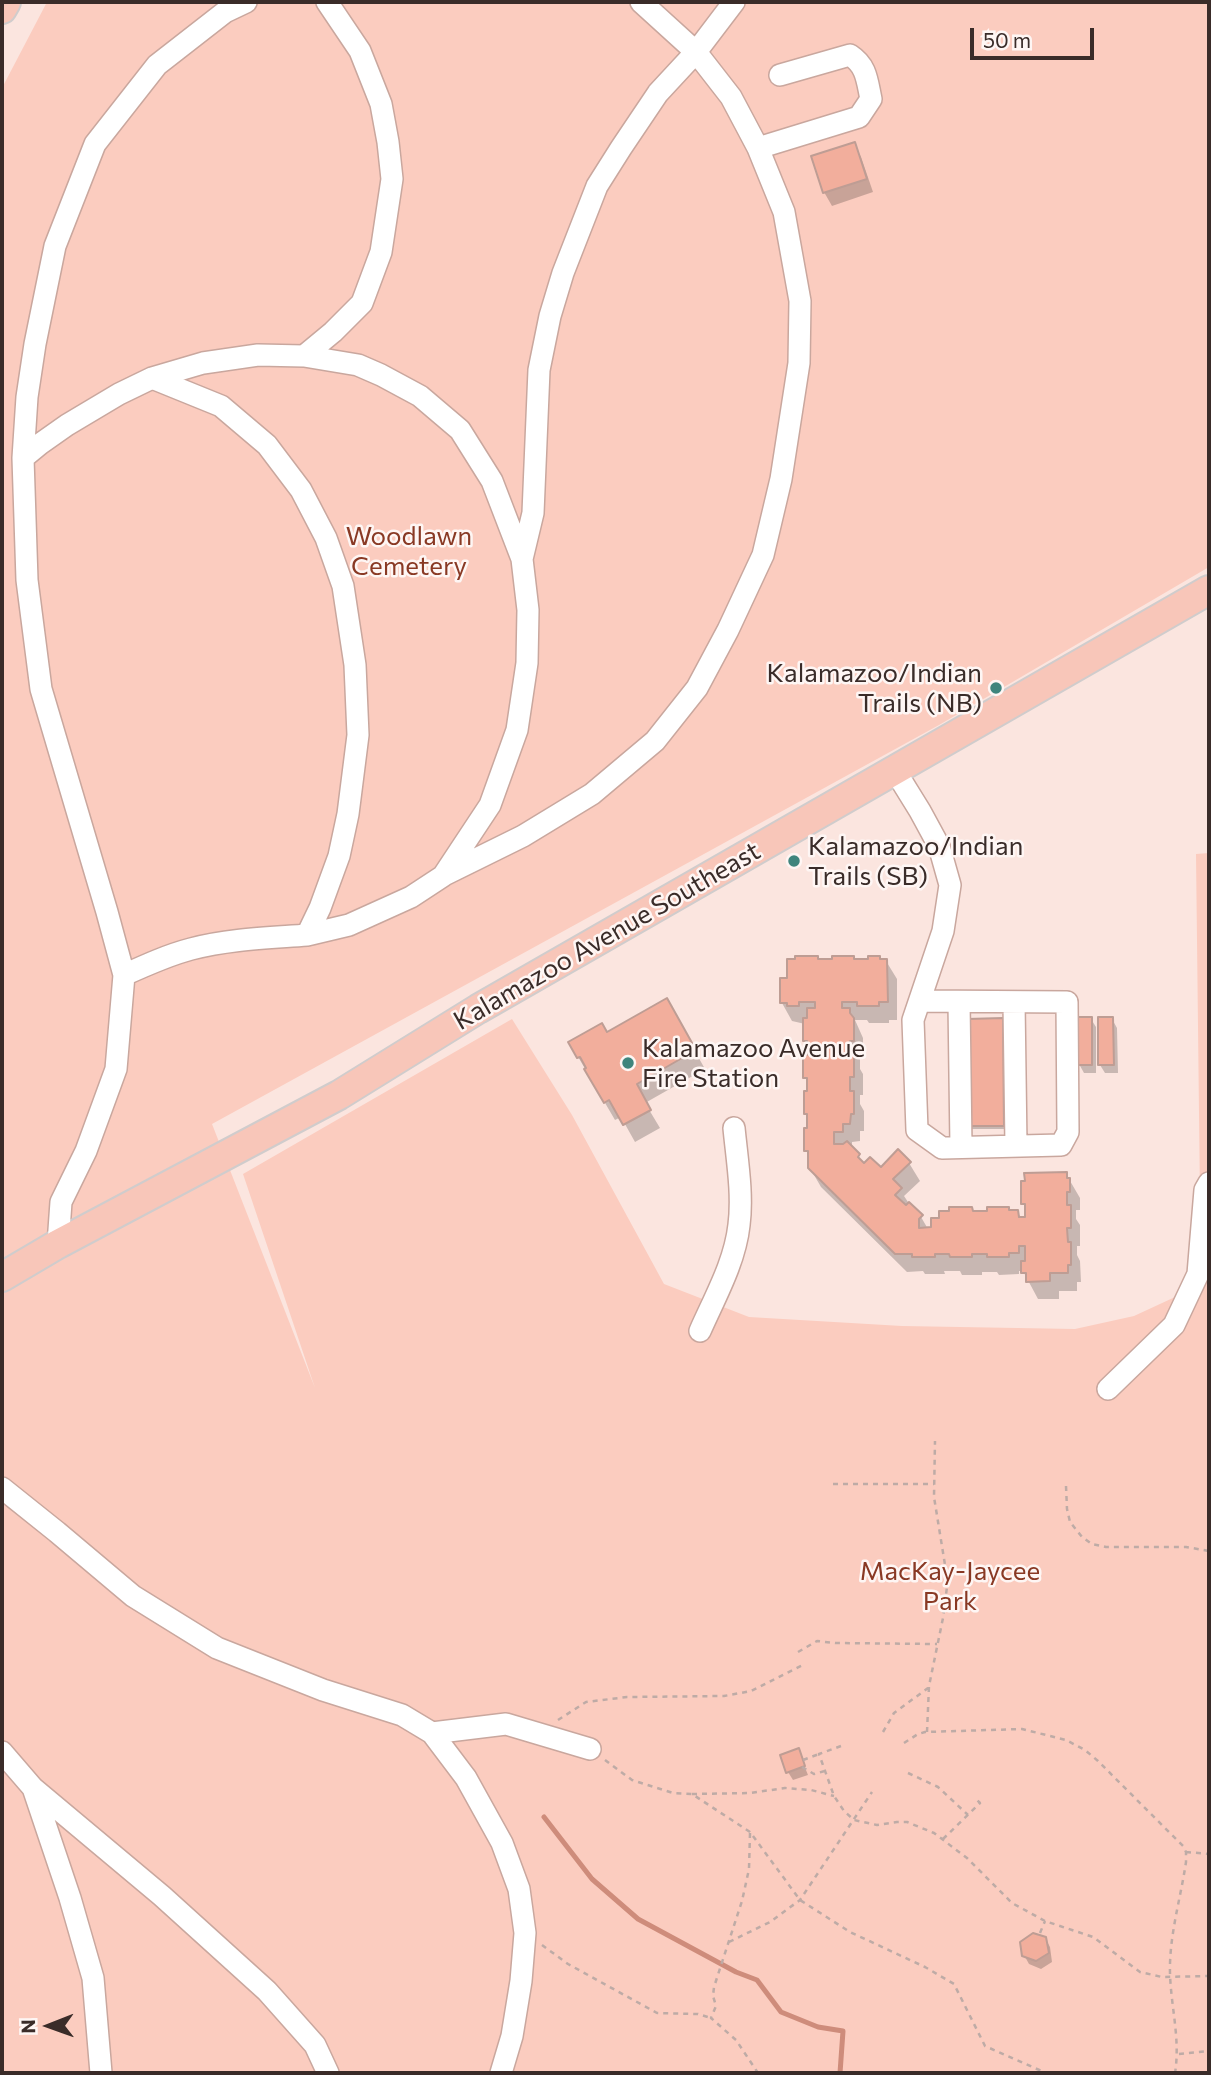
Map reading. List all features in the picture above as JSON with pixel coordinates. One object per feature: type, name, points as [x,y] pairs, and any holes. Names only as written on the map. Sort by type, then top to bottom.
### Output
[{"type":"main road","points":[[2,9],[6,2]]},
{"type":"main road","name":"Kalamazoo Avenue Southeast","points":[[2,1277],[58,1244],[339,1095],[490,1002],[894,769],[1206,598]]},
{"type":"lane","points":[[58,1244],[61,1202],[86,1152],[116,1069],[124,975],[41,689],[27,580],[23,458],[27,397],[35,344],[55,246],[96,145],[157,65],[225,12],[246,2]]},
{"type":"lane","points":[[304,356],[362,303],[381,252],[392,178],[381,104],[360,51],[327,2]]},
{"type":"lane","points":[[124,975],[192,949],[244,939],[307,935],[349,925],[411,897],[443,876],[523,836],[592,794],[654,741],[697,688],[728,630],[763,555],[781,479],[799,363],[800,301],[784,212],[758,148],[731,97],[696,52],[641,2]]},
{"type":"lane","points":[[522,559],[533,513],[539,370],[550,316],[597,186],[658,93],[696,52],[734,2]]},
{"type":"lane","points":[[758,148],[859,117],[871,99],[866,71],[858,60],[850,55],[780,75]]},
{"type":"lane","points":[[23,458],[67,425],[152,378],[203,363],[258,355],[304,356],[358,365],[420,396],[460,430],[492,481],[522,559],[528,610],[527,663],[517,730],[490,805],[443,876]]},
{"type":"lane","points":[[152,378],[221,406],[267,445],[301,490],[326,538],[343,586],[355,665],[358,735],[348,814],[339,856],[307,935]]},
{"type":"lane","points":[[894,769],[939,846],[950,885],[943,931],[913,1020],[917,1130],[942,1148],[1061,1144],[1068,1132],[1067,1002],[920,1002]]},
{"type":"lane","points":[[960,1002],[961,1147]]},
{"type":"lane","points":[[1014,1002],[1016,1146]]},
{"type":"lane","points":[[700,1331],[730,1263],[739,1224],[739,1172],[734,1128]]},
{"type":"lane","points":[[1108,1389],[1174,1325],[1198,1274],[1205,1190],[1209,1183]]},
{"type":"lane","points":[[2,1488],[133,1596],[217,1647],[323,1690],[402,1715],[432,1733],[466,1778],[502,1843],[519,1889],[525,1933],[521,1981],[512,2036],[501,2073]]},
{"type":"lane","points":[[432,1733],[506,1724],[590,1749]]},
{"type":"lane","points":[[2,1752],[33,1788],[162,1896],[267,1991],[315,2045],[328,2073]]},
{"type":"lane","points":[[33,1788],[70,1898],[93,1978],[101,2073]]},
{"type":"path","points":[[927,1732],[928,1688],[947,1587],[934,1504],[935,1441]]},
{"type":"path","points":[[833,1484],[934,1484]]},
{"type":"path","points":[[1066,1486],[1070,1522],[1082,1537],[1092,1544],[1106,1547],[1186,1547],[1209,1551]]},
{"type":"path","points":[[798,1652],[820,1641],[937,1644]]},
{"type":"path","points":[[541,1733],[586,1702],[627,1697],[723,1696],[751,1691],[805,1664]]},
{"type":"path","points":[[883,1732],[894,1713],[928,1688]]},
{"type":"path","points":[[904,1743],[927,1732],[1022,1729],[1072,1743],[1110,1772],[1183,1846],[1186,1852],[1185,1868],[1172,1931],[1170,1977],[1179,2053],[1175,2073]]},
{"type":"path","points":[[803,1760],[841,1746]]},
{"type":"path","points":[[590,1749],[632,1780],[673,1793],[750,1793],[785,1788],[811,1790],[834,1796]]},
{"type":"path","points":[[819,1754],[834,1796],[844,1811],[854,1819],[877,1825],[907,1822],[926,1829],[967,1858],[1012,1903],[1045,1921],[1093,1937],[1140,1972],[1170,1977],[1209,1976]]},
{"type":"path","points":[[802,1767],[814,1774],[825,1771]]},
{"type":"path","points":[[908,1773],[938,1787],[968,1815]]},
{"type":"path","points":[[729,1942],[770,1922],[800,1900],[872,1792]]},
{"type":"path","points":[[692,1794],[750,1832],[800,1900],[850,1932],[954,1984],[985,2046],[1045,2073]]},
{"type":"path","points":[[943,1839],[980,1803],[975,1798]]},
{"type":"path","points":[[711,2018],[716,2006],[713,1996],[715,1987],[750,1869],[750,1832]]},
{"type":"path","points":[[1186,1852],[1209,1854]]},
{"type":"path","points":[[1040,1933],[1045,1921]]},
{"type":"path","points":[[525,1933],[568,1964],[657,2013],[698,2014],[711,2018],[736,2040],[758,2073]]},
{"type":"path","points":[[1179,2053],[1209,2052]]},
{"type":"green space","name":"Woodlawn Cemetery","points":[[47,2],[1209,2],[1209,567],[939,725],[212,1124],[315,1388],[243,1174],[512,1019],[572,1115],[664,1284],[749,1317],[902,1326],[1075,1329],[1134,1316],[1201,1285],[1196,854],[1209,853],[1209,2073],[2,2073],[2,88]]},
{"type":"building","points":[[855,142],[867,179],[823,193],[811,156]]},
{"type":"building","points":[[795,956],[832,959],[832,956],[854,956],[854,959],[868,959],[868,956],[880,956],[880,959],[887,959],[888,1002],[879,1002],[879,1006],[857,1006],[857,1002],[842,1002],[842,1008],[850,1008],[854,1018],[854,1041],[850,1041],[850,1055],[854,1054],[854,1077],[850,1077],[850,1091],[854,1091],[854,1114],[851,1114],[850,1124],[843,1124],[843,1132],[834,1132],[834,1144],[847,1141],[860,1154],[858,1157],[864,1163],[870,1157],[881,1167],[898,1149],[911,1162],[893,1179],[902,1188],[895,1195],[906,1205],[909,1202],[923,1215],[919,1219],[919,1228],[931,1227],[931,1218],[939,1218],[939,1211],[949,1211],[949,1207],[972,1207],[973,1211],[987,1211],[987,1207],[1009,1207],[1009,1210],[1018,1210],[1019,1217],[1025,1217],[1025,1204],[1021,1204],[1021,1181],[1025,1181],[1024,1173],[1067,1172],[1070,1192],[1067,1192],[1067,1205],[1071,1205],[1071,1228],[1067,1228],[1068,1242],[1071,1242],[1071,1265],[1068,1265],[1068,1273],[1050,1273],[1050,1281],[1026,1282],[1026,1273],[1021,1273],[1021,1261],[1025,1261],[1025,1246],[1019,1246],[1019,1253],[1009,1253],[1009,1257],[972,1254],[972,1257],[950,1257],[949,1254],[935,1254],[935,1257],[912,1257],[912,1254],[895,1254],[808,1168],[808,1151],[804,1151],[807,1114],[804,1114],[804,1091],[807,1091],[807,1078],[803,1078],[803,1055],[807,1055],[807,1041],[803,1041],[803,1018],[807,1018],[807,1008],[815,1008],[815,1002],[799,1002],[799,1006],[780,1003],[780,978],[787,978],[787,959],[795,959]]},
{"type":"building","name":"Kalamazoo Avenue Fire Station","points":[[667,998],[696,1050],[637,1084],[651,1110],[623,1125],[609,1100],[604,1103],[580,1057],[577,1058],[568,1042],[602,1023],[607,1032]]},
{"type":"building","points":[[1077,1017],[1092,1017],[1092,1065],[1077,1065]]},
{"type":"building","points":[[1098,1017],[1113,1017],[1114,1065],[1098,1065]]},
{"type":"building","points":[[1003,1018],[1004,1126],[968,1126],[967,1019]]},
{"type":"building","points":[[799,1748],[805,1766],[786,1773],[780,1755]]},
{"type":"building","points":[[1033,1933],[1046,1937],[1049,1953],[1036,1961],[1022,1956],[1020,1942]]},
{"type":"waterway","points":[[544,1817],[592,1879],[638,1919],[736,1972],[757,1980],[781,2012],[818,2027],[843,2031],[840,2073]]},
{"type":"place","name":"Kalamazoo/Indian Trails (NB)","points":[[996,688]]},
{"type":"place","name":"Kalamazoo/Indian Trails (SB)","points":[[794,861]]},
{"type":"place","name":"Kalamazoo Avenue Fire Station","points":[[628,1063]]},
{"type":"park label","name":"MacKay-Jaycee Park","points":[[950,1586]]}]
